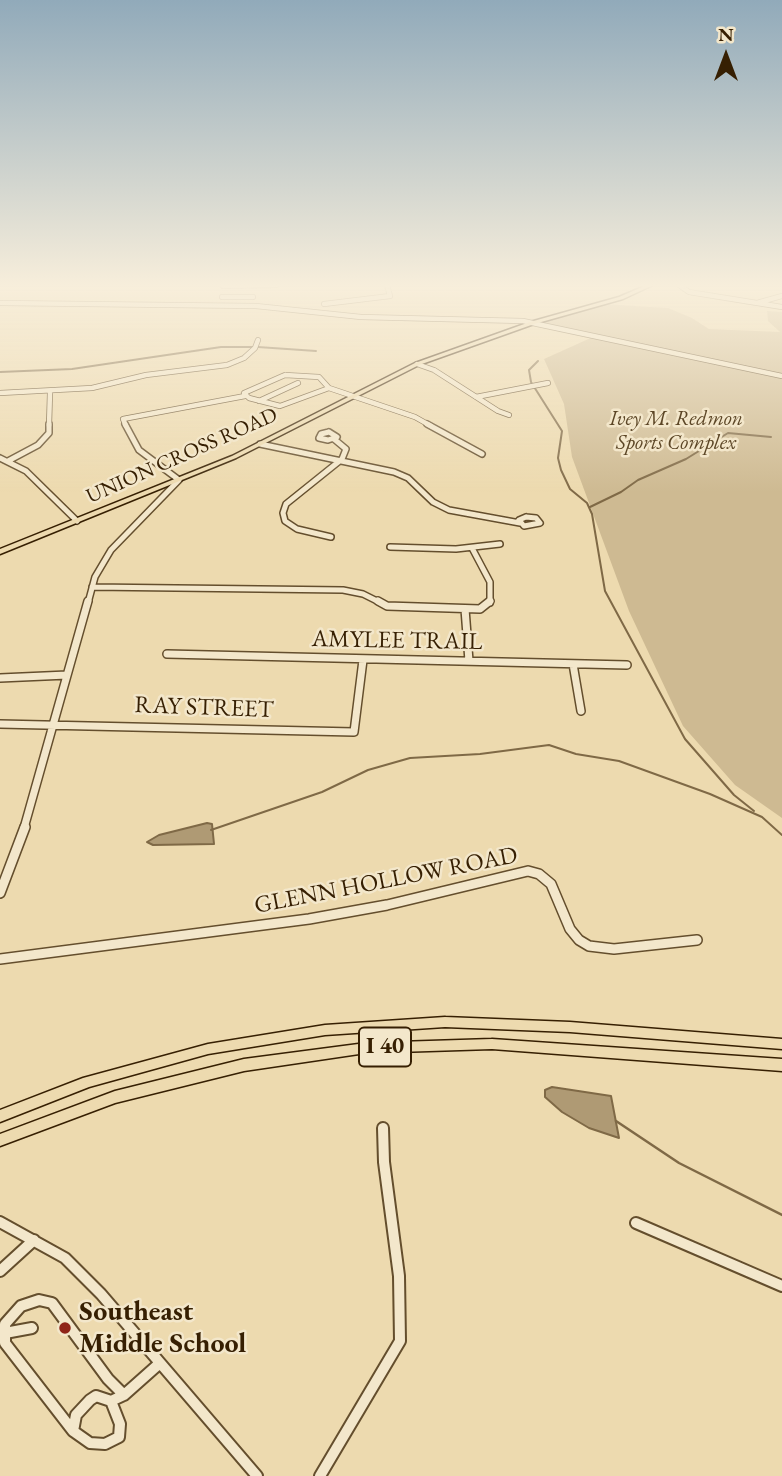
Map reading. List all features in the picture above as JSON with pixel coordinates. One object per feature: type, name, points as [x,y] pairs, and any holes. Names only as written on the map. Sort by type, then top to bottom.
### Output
[{"type":"highway","name":"I 40","points":[[0,1116],[88,1082],[208,1049],[325,1030],[445,1023],[570,1027],[782,1044]]},
{"type":"highway","name":"I 40","points":[[0,1140],[115,1097],[244,1065],[366,1048],[492,1044],[782,1066]]},
{"type":"main road","name":"UNION CROSS ROAD","points":[[0,552],[179,480],[260,444],[353,395],[417,364],[445,354]]},
{"type":"street","points":[[0,393],[50,392],[227,365],[249,354]]},
{"type":"street","points":[[678,354],[782,376]]},
{"type":"street","points":[[417,364],[434,370],[509,415]]},
{"type":"street","points":[[245,396],[246,391],[263,383],[292,374],[319,377],[329,388],[415,417],[482,454]]},
{"type":"street","points":[[259,401],[298,383]]},
{"type":"street","points":[[476,397],[548,383]]},
{"type":"street","points":[[0,893],[33,805],[67,675],[99,568],[111,550],[179,480],[135,446],[123,419],[245,396],[273,406],[285,406],[329,388]]},
{"type":"street","points":[[8,461],[38,445],[49,433],[50,392]]},
{"type":"street","points":[[331,537],[297,529],[289,524],[283,513],[286,504],[341,460],[346,449],[334,439]]},
{"type":"street","points":[[260,444],[394,471],[408,478],[433,502],[450,510],[520,523]]},
{"type":"street","points":[[0,458],[32,476],[77,521]]},
{"type":"street","points":[[390,547],[472,548],[500,544]]},
{"type":"street","points":[[92,587],[343,590],[357,592],[387,606],[480,609],[490,603],[490,582],[472,548]]},
{"type":"street","points":[[465,609],[469,661]]},
{"type":"street","name":"AMYLEE TRAIL","points":[[167,654],[627,664]]},
{"type":"street","name":"RAY STREET","points":[[0,724],[54,723],[354,732],[363,660]]},
{"type":"street","points":[[573,664],[581,710]]},
{"type":"street","points":[[0,678],[67,675]]},
{"type":"street","name":"GLENN HOLLOW ROAD","points":[[0,959],[309,919],[387,905],[528,871],[539,874],[551,884],[570,929],[579,940],[589,946],[614,949],[697,940]]},
{"type":"street","points":[[320,1476],[400,1340],[399,1276],[384,1162],[383,1128]]},
{"type":"street","points":[[0,1222],[65,1258],[101,1294],[257,1476]]},
{"type":"street","points":[[636,1223],[782,1286]]},
{"type":"street","points":[[0,1271],[34,1240]]},
{"type":"street","points":[[111,1401],[120,1424],[119,1437],[105,1444],[90,1443],[73,1432],[5,1343],[5,1324],[21,1306],[39,1300],[52,1303],[108,1379],[124,1395]]},
{"type":"street","points":[[5,1333],[32,1328]]},
{"type":"street","points":[[73,1432],[76,1415],[90,1400],[96,1396],[111,1401],[124,1395],[160,1363]]},
{"type":"green space","name":"Ivey M. Redmon Sports Complex","points":[[555,354],[782,354],[782,818],[735,785],[683,726],[629,611],[572,457],[564,404],[544,359]]},
{"type":"shaded area","points":[[212,824],[214,844],[153,845],[147,842],[159,835]]},
{"type":"shaded area","points":[[552,1087],[611,1096],[619,1138],[589,1128],[562,1112],[545,1097],[545,1090]]},
{"type":"waterway","points":[[0,372],[72,369],[174,354]]},
{"type":"waterway","points":[[538,361],[529,370],[531,382],[562,431],[558,458],[561,470],[570,489],[587,503],[592,514],[605,591],[685,739],[734,795],[754,811]]},
{"type":"waterway","points":[[590,507],[621,492],[638,480],[686,459],[728,433],[771,437]]},
{"type":"waterway","points":[[211,830],[322,792],[368,770],[410,758],[480,754],[549,745],[576,754],[619,761],[710,794],[762,817],[782,835]]},
{"type":"waterway","points":[[616,1121],[679,1163],[782,1215]]},
{"type":"place","name":"Southeast Middle School","points":[[65,1328]]}]
